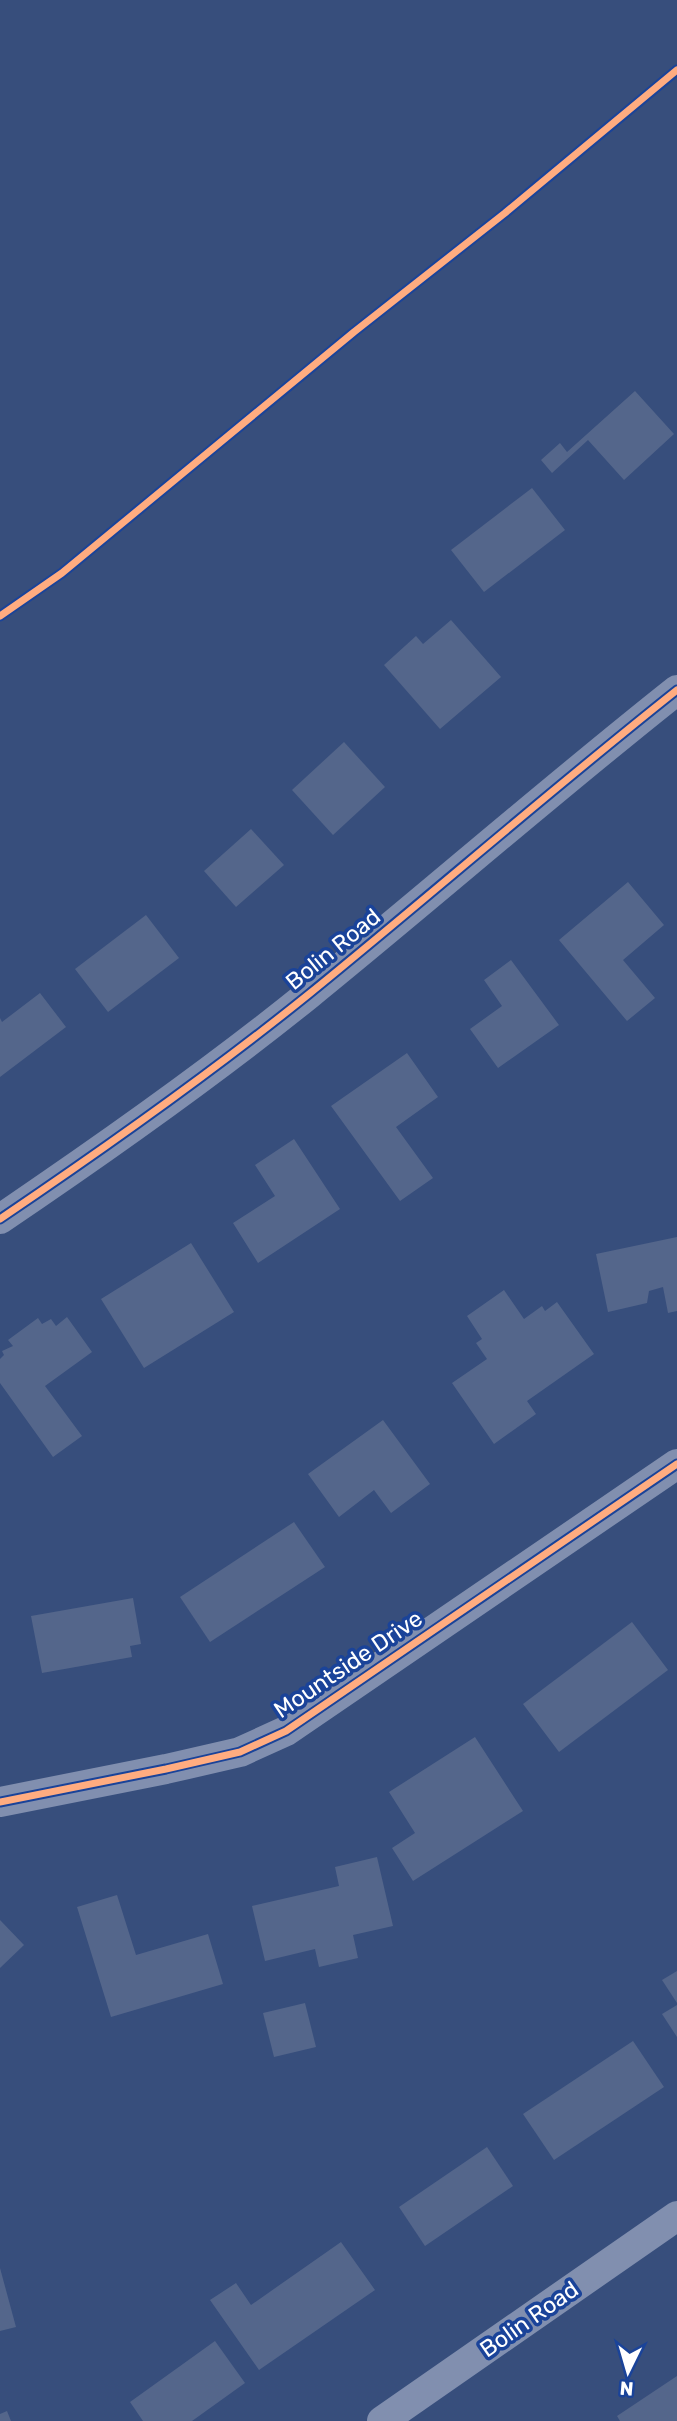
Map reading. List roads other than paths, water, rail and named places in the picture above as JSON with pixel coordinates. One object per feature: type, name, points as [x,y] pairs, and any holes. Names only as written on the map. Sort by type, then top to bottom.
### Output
[{"type":"street","name":"Bolin Road","points":[[0,1219],[158,1108],[307,996],[677,690]]},
{"type":"street","name":"Mountside Drive","points":[[0,1802],[240,1752],[286,1731],[677,1464]]},
{"type":"street","name":"Bolin Road","points":[[382,2421],[677,2216]]}]
